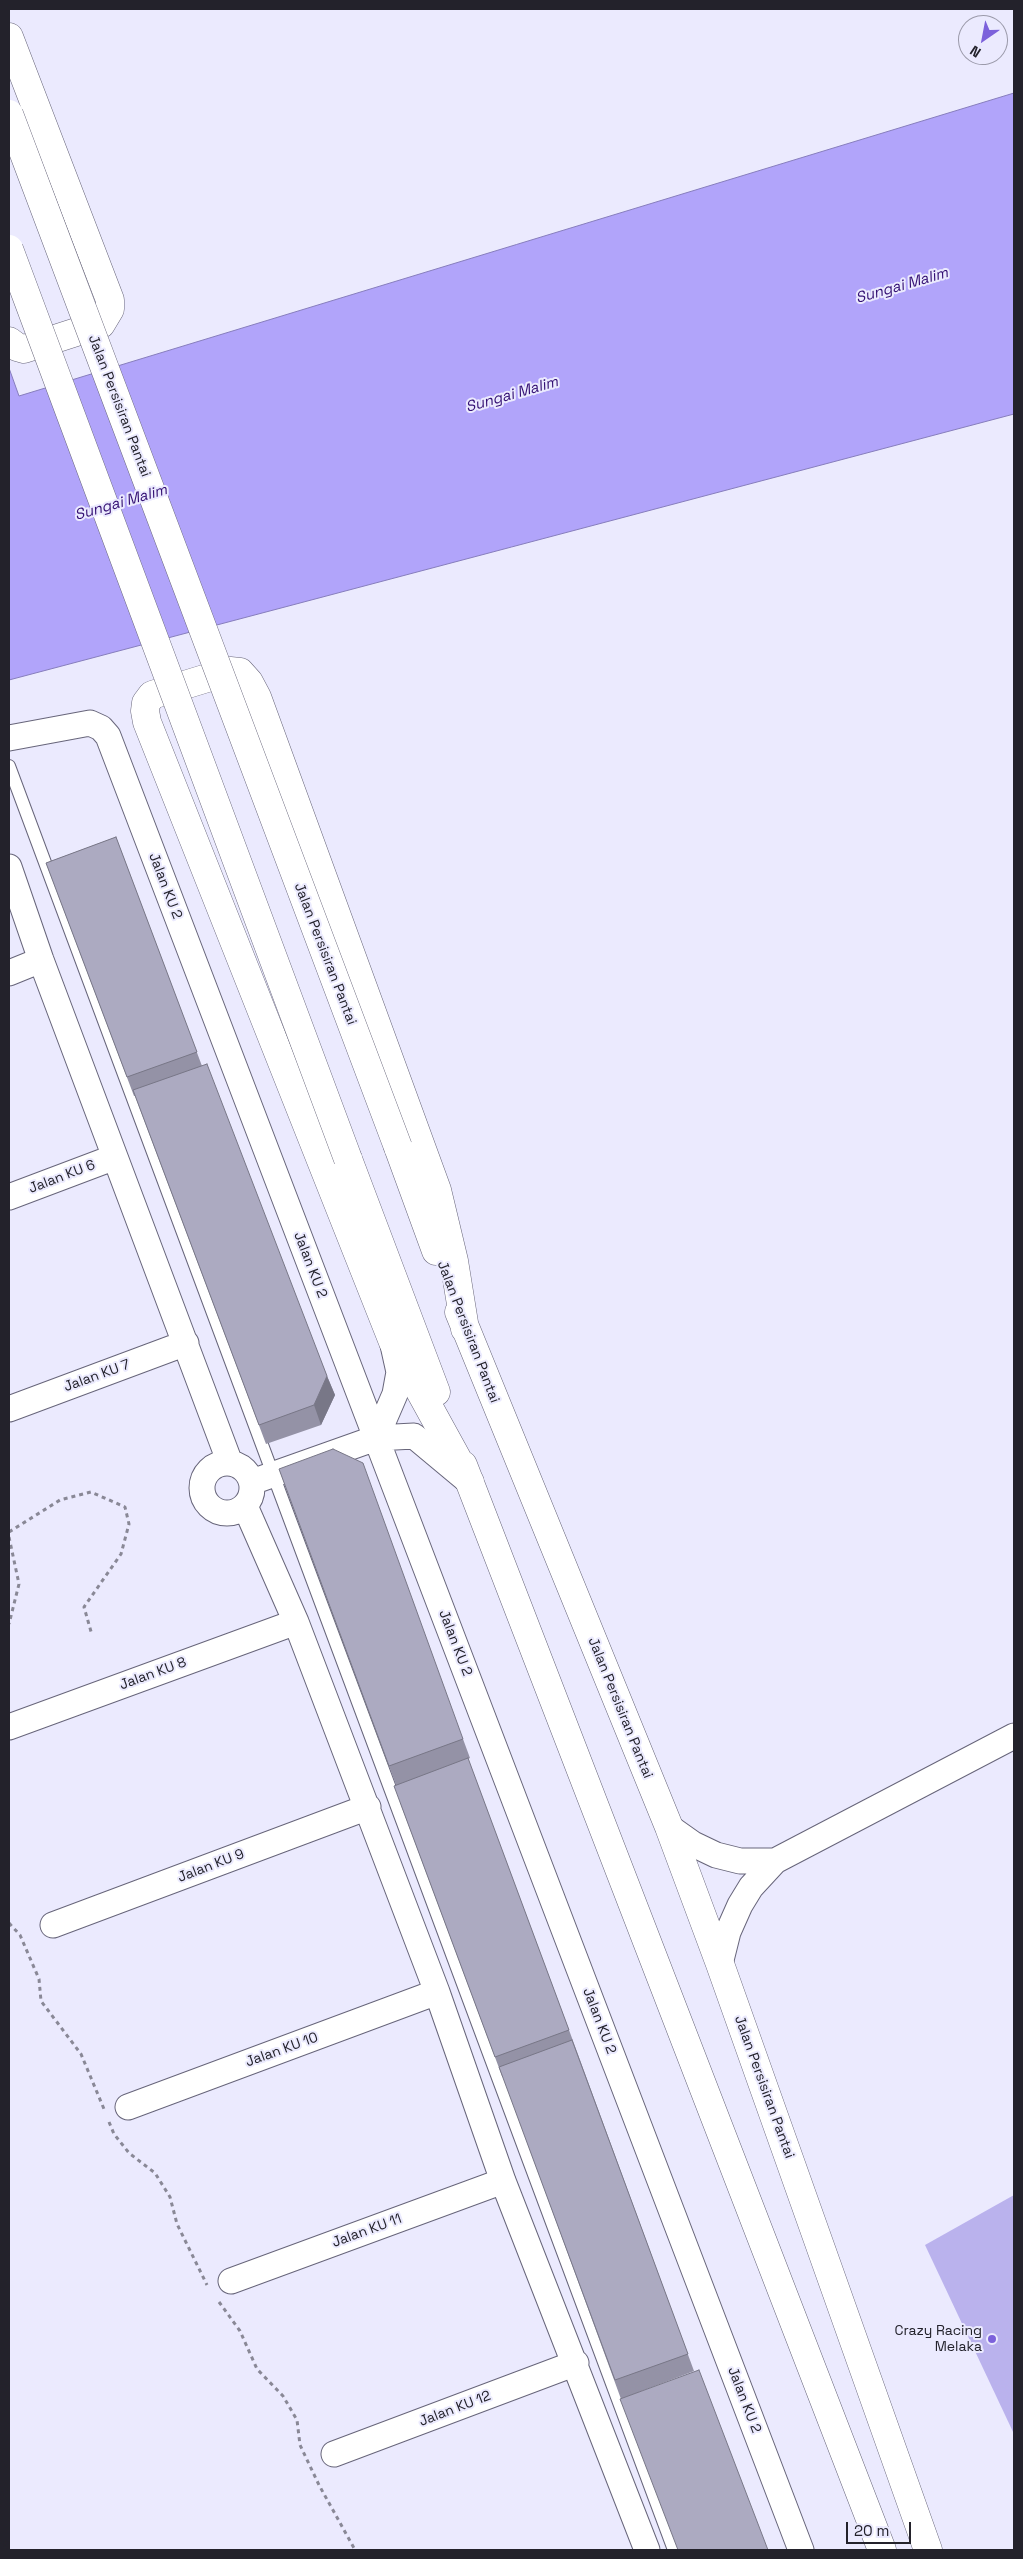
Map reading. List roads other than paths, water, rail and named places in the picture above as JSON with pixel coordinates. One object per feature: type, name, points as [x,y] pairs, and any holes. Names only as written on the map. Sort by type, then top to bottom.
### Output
[{"type":"main road","points":[[9,36],[110,300],[110,309],[101,324],[24,349],[17,347],[9,341]]},
{"type":"main road","name":"Jalan Persisiran Pantai","points":[[9,114],[465,1329],[669,1827],[720,1964],[928,2550]]},
{"type":"main road","points":[[9,249],[470,1482],[882,2550]]},
{"type":"main road","points":[[465,1329],[454,1261],[437,1190],[257,697],[249,682],[240,672],[230,670],[152,695],[146,703],[146,717],[393,1342],[470,1482]]},
{"type":"street","name":"Jalan KU 2","points":[[9,738],[90,723],[101,728],[108,736],[801,2550]]},
{"type":"street","points":[[9,867],[41,960],[230,1463]]},
{"type":"street","points":[[9,973],[41,960]]},
{"type":"street","name":"Jalan KU 6","points":[[9,1197],[115,1157]]},
{"type":"street","points":[[376,1438],[395,1394],[399,1372],[393,1342]]},
{"type":"street","name":"Jalan KU 7","points":[[9,1408],[186,1343]]},
{"type":"street","points":[[263,1477],[230,1463],[222,1463],[208,1472],[202,1487],[203,1495],[213,1509],[221,1512],[238,1510],[245,1506],[263,1477],[376,1438],[414,1436],[470,1482]]},
{"type":"street","points":[[245,1506],[296,1622],[368,1807],[437,1992],[504,2181],[576,2363],[643,2549]]},
{"type":"street","name":"Jalan KU 8","points":[[9,1727],[296,1622]]},
{"type":"street","points":[[720,1964],[728,1932],[740,1905],[751,1887],[775,1861],[1014,1736]]},
{"type":"street","name":"Jalan KU 9","points":[[53,1925],[368,1807]]},
{"type":"street","points":[[669,1827],[694,1844],[716,1855],[740,1861],[775,1861]]},
{"type":"street","name":"Jalan KU 10","points":[[128,2107],[437,1992]]},
{"type":"street","name":"Jalan KU 11","points":[[218,2288],[504,2181]]},
{"type":"street","name":"Jalan KU 12","points":[[334,2454],[576,2363]]},
{"type":"lane","points":[[9,766],[263,1477],[674,2550]]},
{"type":"water","name":"Sungai Malim","points":[[1014,93],[1014,414],[9,680],[9,368],[19,396]]},
{"type":"place","name":"Crazy Racing Melaka","points":[[992,2339]]}]
